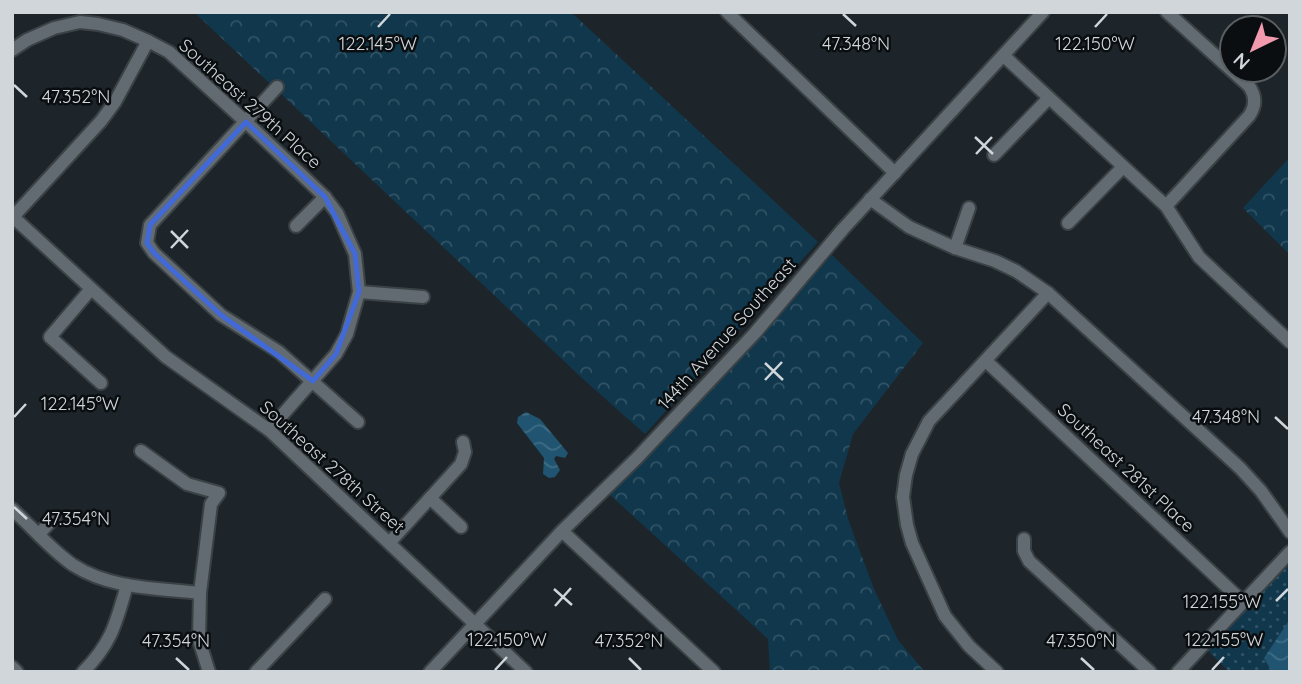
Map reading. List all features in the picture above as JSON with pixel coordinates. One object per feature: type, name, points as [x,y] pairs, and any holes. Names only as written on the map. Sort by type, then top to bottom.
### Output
[{"type":"street","points":[[727,12],[895,173]]},
{"type":"street","points":[[1166,206],[1249,116],[1254,103],[1249,86],[1167,12]]},
{"type":"street","name":"144th Avenue Southeast","points":[[430,672],[562,531],[637,458],[747,342],[870,199],[1004,56],[1036,15]]},
{"type":"street","name":"Southeast 279th Place","points":[[12,50],[54,28],[80,22],[123,30],[169,52],[325,197],[344,226],[355,254],[359,292]]},
{"type":"street","points":[[13,217],[101,121],[115,102],[148,41]]},
{"type":"street","points":[[1004,56],[1166,206],[1199,257],[1290,342]]},
{"type":"street","points":[[277,87],[150,225],[147,243],[154,253],[221,315],[258,337],[313,380],[358,422]]},
{"type":"street","points":[[994,155],[1049,98]]},
{"type":"street","points":[[1068,223],[1122,168]]},
{"type":"street","points":[[296,226],[325,197]]},
{"type":"street","points":[[870,199],[909,227],[955,248],[995,261],[1016,271],[1048,293],[1240,468],[1261,491],[1290,532]]},
{"type":"street","points":[[955,248],[969,208]]},
{"type":"street","name":"Southeast 278th Street","points":[[13,217],[90,289],[189,375],[220,393],[269,430],[475,623],[519,669]]},
{"type":"street","points":[[90,289],[50,337],[101,383]]},
{"type":"street","points":[[269,430],[335,355],[347,334],[359,292],[423,297]]},
{"type":"street","points":[[997,672],[969,646],[946,615],[912,543],[903,497],[912,454],[929,421],[1048,293]]},
{"type":"street","name":"Southeast 281st Place","points":[[986,361],[1242,601]]},
{"type":"street","points":[[390,542],[461,464],[465,452],[463,442]]},
{"type":"street","points":[[141,451],[187,484],[219,493],[211,504],[200,593],[199,640],[209,672]]},
{"type":"street","points":[[430,498],[461,527]]},
{"type":"street","points":[[12,509],[71,564],[97,578],[127,585],[200,593]]},
{"type":"street","points":[[39,534],[54,518]]},
{"type":"street","points":[[562,531],[714,672]]},
{"type":"street","points":[[1024,539],[1024,551],[1029,561],[1150,672]]},
{"type":"street","points":[[1178,672],[1290,552]]},
{"type":"street","points":[[83,672],[115,629],[127,585]]},
{"type":"street","points":[[256,672],[326,599]]},
{"type":"street","points":[[12,667],[18,672]]},
{"type":"highlighted area","points":[[246,122],[325,197],[355,254],[359,292],[336,354],[313,381],[221,315],[154,253],[147,243],[150,225]]},
{"type":"green space","points":[[194,12],[571,12],[818,242],[645,434],[583,379]]},
{"type":"green space","points":[[1290,157],[1290,255],[1243,208]]},
{"type":"green space","points":[[832,255],[923,343],[853,434],[839,483],[849,522],[874,589],[898,640],[925,672],[770,672],[768,639],[610,495]]},
{"type":"green space","points":[[1290,564],[1290,672],[1229,672],[1202,645]]},
{"type":"water","points":[[526,412],[540,419],[568,453],[565,458],[556,456],[554,459],[560,470],[555,477],[549,478],[543,474],[544,458],[517,423],[518,417]]},
{"type":"water","points":[[1290,619],[1290,672],[1272,672],[1264,658]]}]
